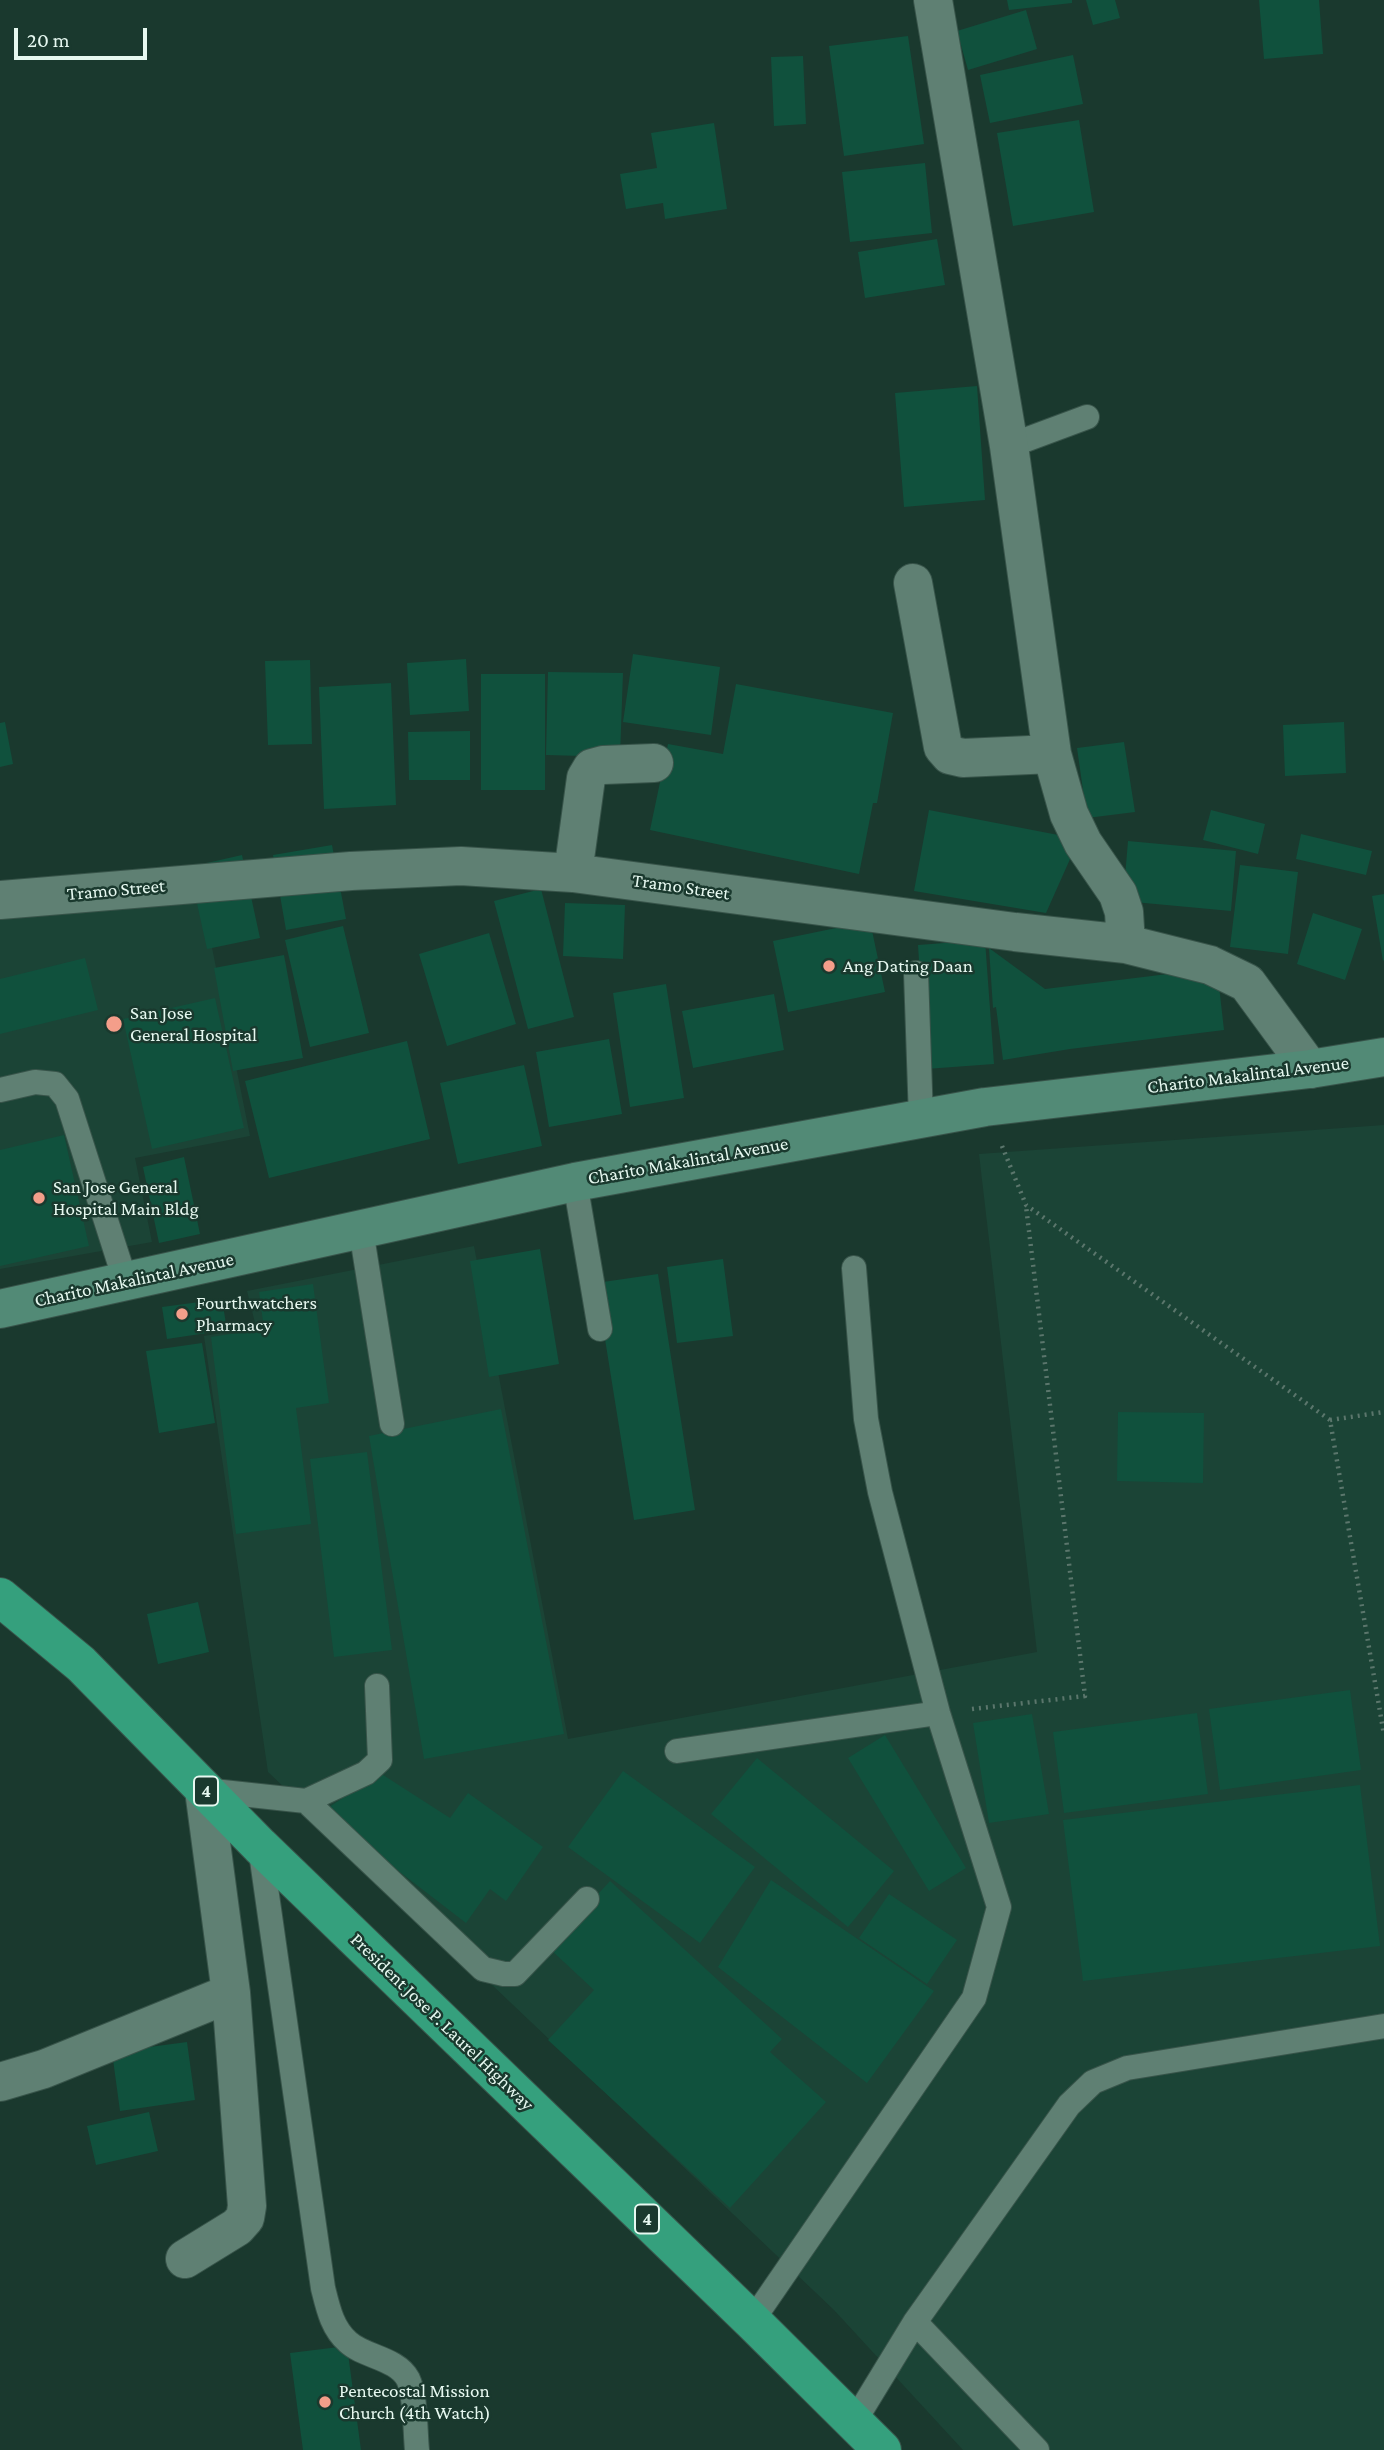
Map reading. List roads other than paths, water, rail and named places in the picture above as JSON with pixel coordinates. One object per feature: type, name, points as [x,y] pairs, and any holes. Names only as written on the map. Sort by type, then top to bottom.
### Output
[{"type":"highway","name":"President Jose P. Laurel Highway","points":[[0,1597],[81,1664],[260,1846],[883,2450]]},
{"type":"main road","name":"Charito Makalintal Avenue","points":[[0,1309],[575,1182],[985,1107],[1310,1069],[1384,1057]]},
{"type":"street","points":[[933,0],[1009,446],[1052,754],[1069,814],[1083,843],[1118,894],[1125,912],[1126,944]]},
{"type":"street","points":[[913,583],[943,747],[950,755],[963,758],[1052,754]]},
{"type":"street","points":[[573,873],[586,778],[592,768],[603,765],[654,763]]},
{"type":"street","name":"Tramo Street","points":[[0,900],[351,871],[461,866],[573,873],[1126,944],[1210,965],[1247,984],[1310,1069]]},
{"type":"street","points":[[185,2259],[237,2227],[245,2218],[247,2206],[231,1993],[204,1790]]},
{"type":"street","points":[[0,2082],[44,2069],[231,1993]]},
{"type":"lane","points":[[1009,446],[1087,417]]},
{"type":"lane","points":[[916,974],[921,1119]]},
{"type":"lane","points":[[0,1090],[35,1082],[55,1084],[67,1099],[126,1283]]},
{"type":"lane","points":[[575,1182],[600,1329]]},
{"type":"lane","points":[[362,1230],[392,1424]]},
{"type":"lane","points":[[752,2321],[974,1998],[999,1907],[938,1713],[880,1492],[866,1419],[854,1268]]},
{"type":"lane","points":[[204,1790],[306,1801],[366,1773],[380,1760],[377,1686]]},
{"type":"lane","points":[[677,1751],[938,1713]]},
{"type":"lane","points":[[306,1801],[484,1969],[504,1974],[515,1973],[587,1899]]},
{"type":"lane","points":[[260,1846],[323,2288],[332,2322],[348,2343],[399,2368],[408,2378],[416,2450]]},
{"type":"lane","points":[[854,2422],[915,2322],[1069,2105],[1093,2082],[1127,2068],[1384,2026]]},
{"type":"lane","points":[[915,2322],[1037,2450]]},
{"type":"place","name":"Ang Dating Daan","points":[[829,966]]},
{"type":"place","name":"San Jose General Hospital","points":[[114,1024]]},
{"type":"place","name":"San Jose General Hospital Main Bldg","points":[[39,1198]]},
{"type":"place","name":"Fourthwatchers Pharmacy","points":[[182,1314]]},
{"type":"place","name":"Pentecostal Mission Church (4th Watch)","points":[[325,2402]]}]
